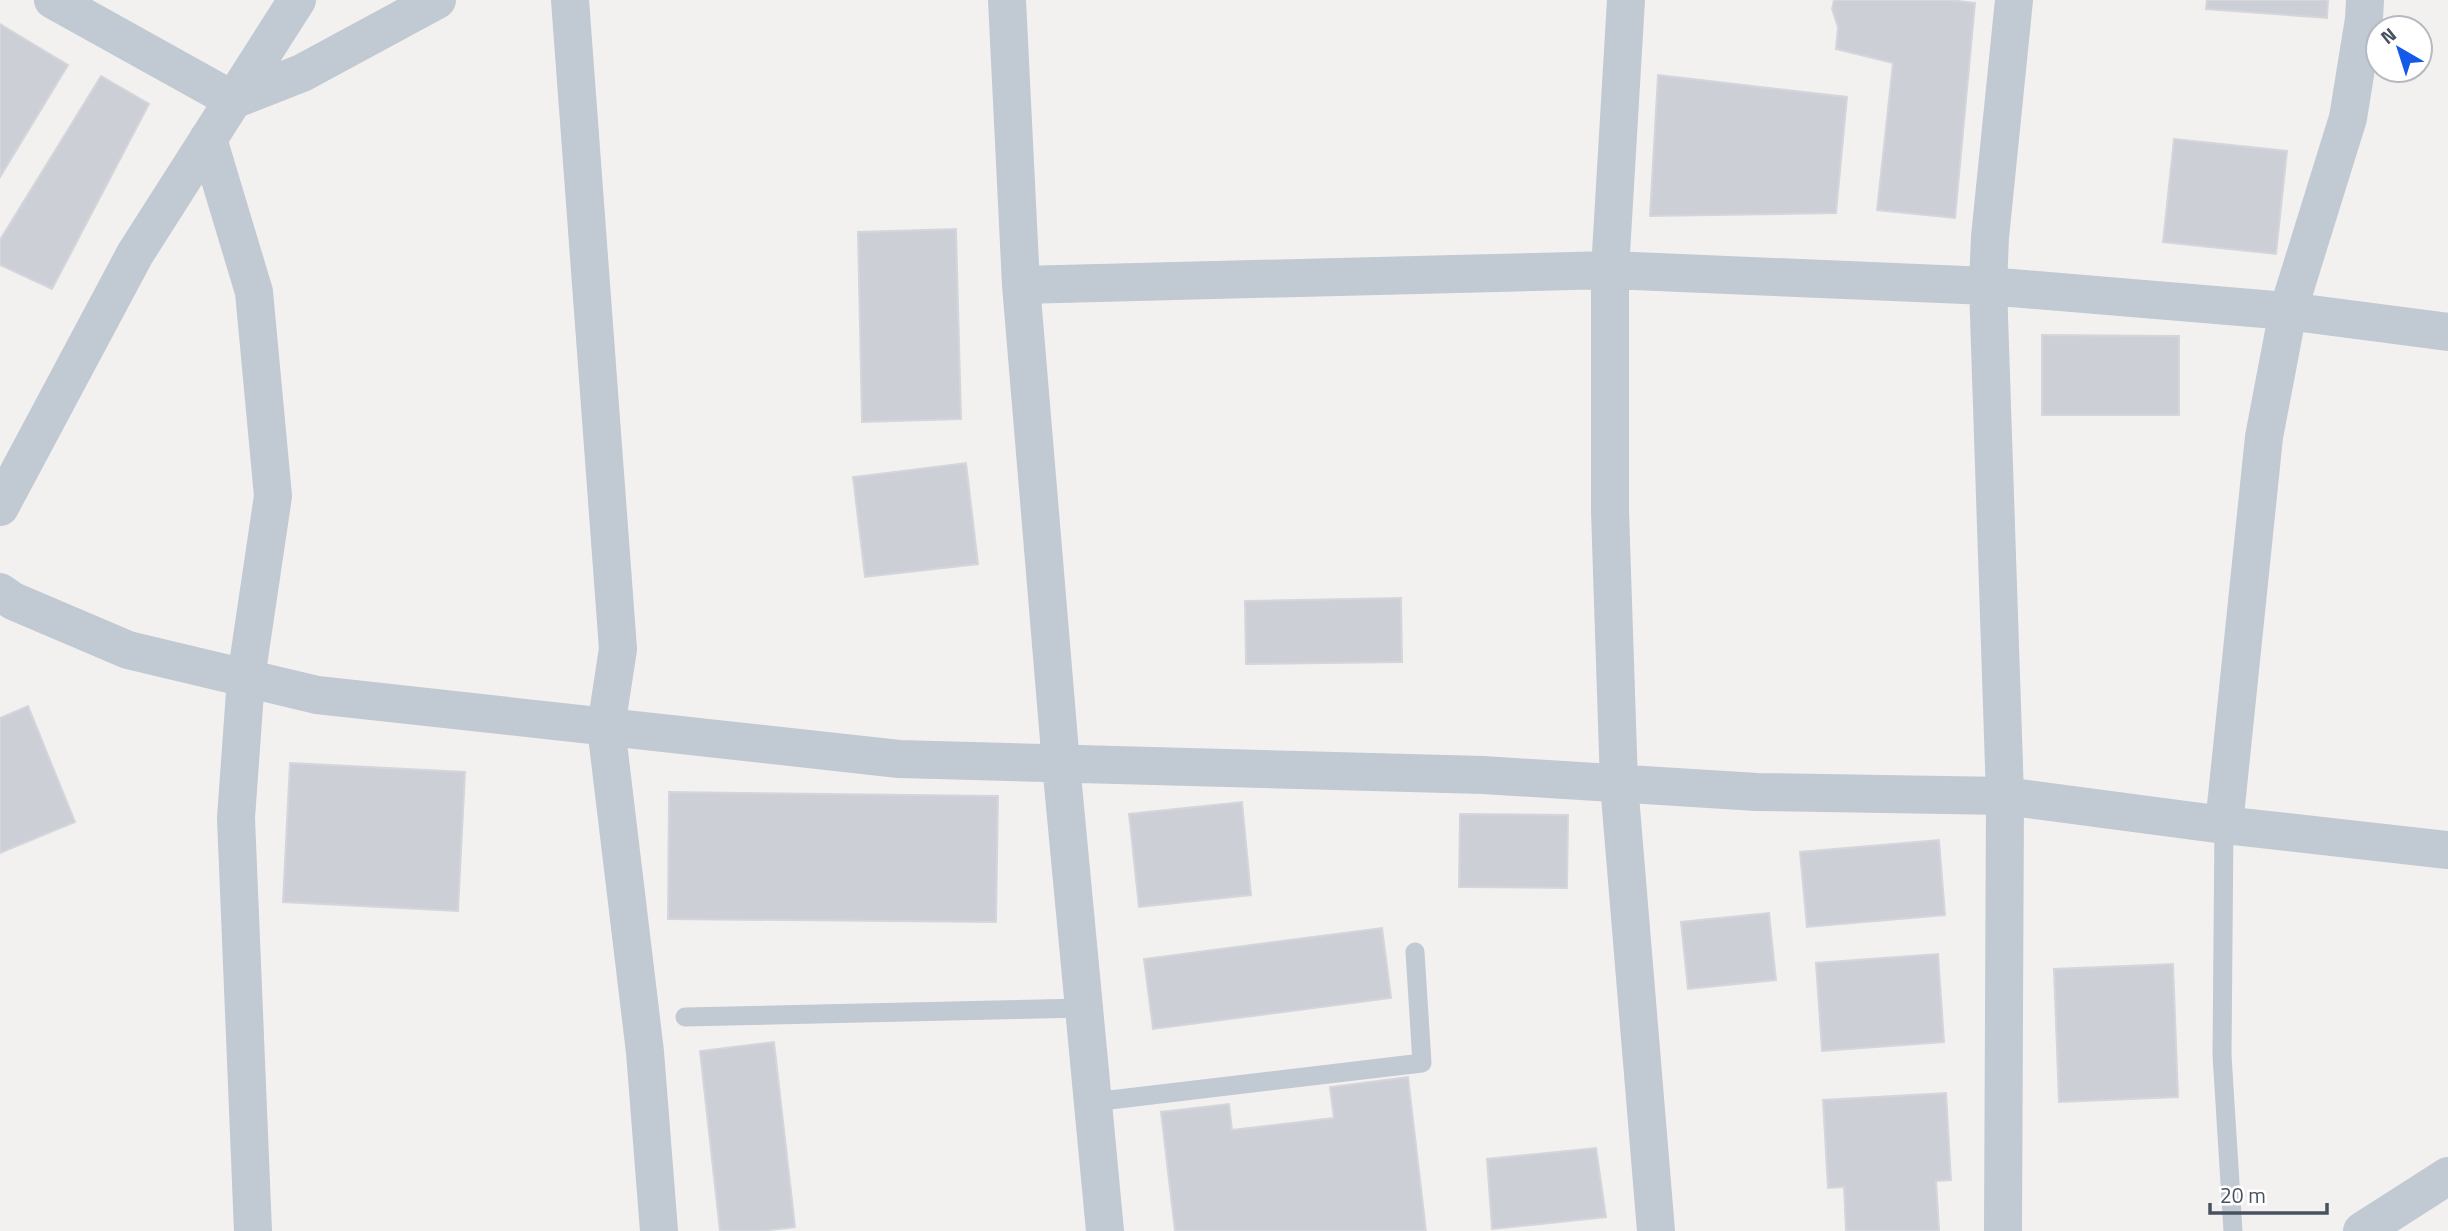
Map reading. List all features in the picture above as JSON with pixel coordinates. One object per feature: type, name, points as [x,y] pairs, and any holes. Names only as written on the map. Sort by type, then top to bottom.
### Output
[{"type":"street","points":[[53,0],[233,100]]},
{"type":"street","points":[[0,507],[135,254],[297,0]]},
{"type":"street","points":[[233,100],[302,73],[437,0]]},
{"type":"street","points":[[569,0],[618,649],[606,727],[645,1052],[659,1231]]},
{"type":"street","points":[[1007,0],[1021,285],[1061,764],[1105,1231]]},
{"type":"street","points":[[1626,0],[1610,270],[1610,512],[1619,783],[1656,1231]]},
{"type":"street","points":[[2003,1231],[2005,796],[1988,286],[1990,237],[2014,0]]},
{"type":"street","points":[[2224,825],[2264,437],[2288,311],[2347,118],[2365,0]]},
{"type":"street","points":[[208,139],[254,292],[274,496],[246,678],[236,818],[253,1231]]},
{"type":"street","points":[[1021,285],[1610,270],[1988,286],[2288,311],[2448,332]]},
{"type":"street","points":[[0,592],[13,601],[128,650],[317,695],[899,759],[1483,775],[1757,792],[2005,796],[2224,825],[2448,850]]},
{"type":"street","points":[[2362,1231],[2448,1176]]},
{"type":"lane","points":[[2224,825],[2222,1055],[2233,1231]]},
{"type":"lane","points":[[1093,1102],[1422,1063],[1415,952]]},
{"type":"lane","points":[[685,1017],[1084,1008]]},
{"type":"building","points":[[1834,0],[1951,0],[1975,3],[1955,218],[1877,210],[1893,63],[1836,49],[1838,27],[1832,9]]},
{"type":"building","points":[[2207,0],[2328,0],[2327,18],[2206,9]]},
{"type":"building","points":[[0,24],[68,65],[0,177]]},
{"type":"building","points":[[1658,75],[1847,97],[1836,213],[1650,216]]},
{"type":"building","points":[[101,76],[149,104],[52,289],[0,265],[0,240]]},
{"type":"building","points":[[2174,139],[2287,151],[2276,254],[2163,242]]},
{"type":"building","points":[[956,229],[961,419],[862,422],[858,232]]},
{"type":"building","points":[[2042,335],[2179,336],[2179,415],[2042,415]]},
{"type":"building","points":[[966,463],[978,564],[865,577],[853,477]]},
{"type":"building","points":[[1401,598],[1402,662],[1246,664],[1245,601]]},
{"type":"building","points":[[28,706],[75,822],[0,853],[0,718]]},
{"type":"building","points":[[290,763],[465,772],[458,911],[283,902]]},
{"type":"building","points":[[669,792],[998,796],[996,922],[668,919]]},
{"type":"building","points":[[1242,802],[1251,895],[1139,907],[1129,814]]},
{"type":"building","points":[[1460,814],[1568,815],[1567,888],[1459,887]]},
{"type":"building","points":[[1939,840],[1945,915],[1807,927],[1800,852]]},
{"type":"building","points":[[1769,913],[1776,980],[1688,989],[1681,922]]},
{"type":"building","points":[[1382,928],[1391,998],[1153,1029],[1144,959]]},
{"type":"building","points":[[1938,954],[1944,1042],[1822,1051],[1816,963]]},
{"type":"building","points":[[2173,964],[2178,1097],[2059,1102],[2054,969]]},
{"type":"building","points":[[774,1042],[795,1227],[761,1231],[720,1231],[700,1051]]},
{"type":"building","points":[[1408,1077],[1426,1231],[1175,1231],[1161,1112],[1229,1104],[1232,1130],[1334,1118],[1330,1087]]},
{"type":"building","points":[[1946,1093],[1951,1180],[1936,1181],[1939,1231],[1846,1231],[1844,1187],[1828,1188],[1823,1100]]},
{"type":"building","points":[[1596,1148],[1606,1217],[1492,1229],[1487,1159]]}]
